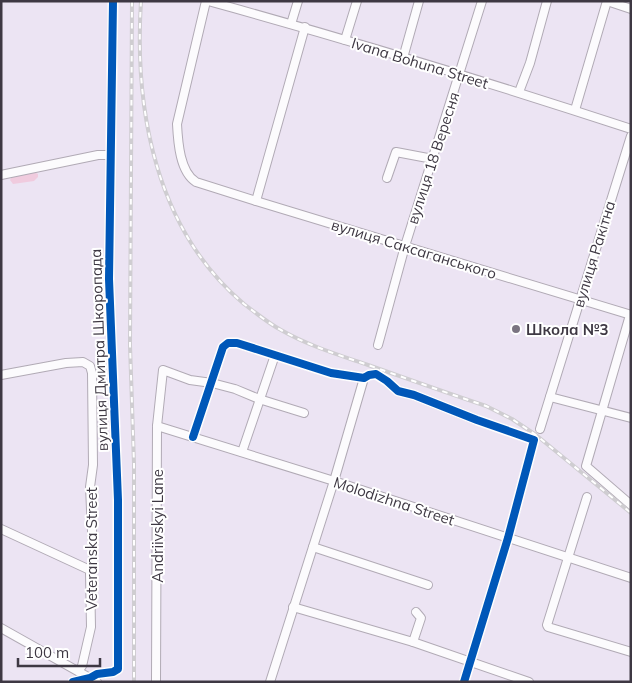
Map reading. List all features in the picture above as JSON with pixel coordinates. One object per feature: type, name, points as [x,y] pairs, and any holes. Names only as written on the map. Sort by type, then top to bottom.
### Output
[{"type":"street","name":"вулиця Дмитра Шкоропада","points":[[94,680],[97,674],[113,672],[118,669],[118,500],[109,279],[113,1]]},
{"type":"street","name":"Ivana Bohuna Street","points":[[207,1],[305,28],[519,92],[631,129]]},
{"type":"street","name":"вулиця Саксаганського","points":[[207,1],[177,124],[178,140],[186,171],[190,178],[196,182],[256,201],[630,315]]},
{"type":"street","points":[[291,24],[298,1]]},
{"type":"street","points":[[345,40],[357,1]]},
{"type":"street","points":[[403,58],[419,1]]},
{"type":"street","name":"вулиця 18 Вересня","points":[[378,345],[405,246],[482,1]]},
{"type":"street","points":[[519,92],[530,63],[547,1]]},
{"type":"street","points":[[575,110],[607,1],[631,9]]},
{"type":"street","points":[[256,201],[305,28]]},
{"type":"street","name":"вулиця Ракітна","points":[[540,429],[631,136]]},
{"type":"street","points":[[387,178],[396,152],[433,159]]},
{"type":"street","points":[[1,174],[98,155],[110,156]]},
{"type":"street","points":[[630,315],[586,466],[631,505]]},
{"type":"street","points":[[193,437],[223,347],[228,343],[237,343],[331,373],[364,378],[376,374],[398,391],[414,395],[534,440],[508,538],[464,682]]},
{"type":"street","points":[[242,452],[275,355]]},
{"type":"street","name":"Veteranska Street","points":[[1,375],[66,363],[83,362],[90,366],[92,373],[94,465],[90,487],[93,553],[91,627],[82,666],[78,671]]},
{"type":"street","name":"Andriivskyi Lane","points":[[156,682],[157,426],[163,370],[190,380],[212,383]]},
{"type":"street","points":[[270,682],[334,481],[364,378]]},
{"type":"street","points":[[212,383],[236,389],[259,399],[304,413]]},
{"type":"street","points":[[550,397],[603,409],[631,418]]},
{"type":"street","name":"Molodizhna Street","points":[[157,426],[334,481],[631,578]]},
{"type":"street","points":[[587,497],[547,625],[548,627],[631,652]]},
{"type":"street","points":[[1,528],[92,571]]},
{"type":"street","points":[[313,547],[428,585]]},
{"type":"street","points":[[294,607],[413,642],[529,682]]},
{"type":"street","points":[[413,642],[421,615]]},
{"type":"street","points":[[1,628],[94,680]]},
{"type":"street","points":[[73,682],[94,680]]},
{"type":"shaded area","points":[[34,172],[38,174],[38,177],[34,181],[13,184],[10,180],[12,176]]},
{"type":"railway","points":[[132,1],[130,345],[134,464],[134,682]]},
{"type":"railway","points":[[141,1],[140,43],[142,84],[147,126],[157,166],[171,205],[190,241],[214,274],[244,304],[271,324],[292,336],[335,354],[486,406],[512,419],[536,435],[631,513]]},
{"type":"cycle path","points":[[73,682],[118,669],[118,500],[109,279],[113,1]]},
{"type":"cycle path","points":[[193,437],[223,347],[228,343],[237,343],[331,373],[364,378],[376,374],[398,391],[414,395],[534,440],[508,538],[464,682]]},
{"type":"place","name":"Школа №3","points":[[516,329]]}]
